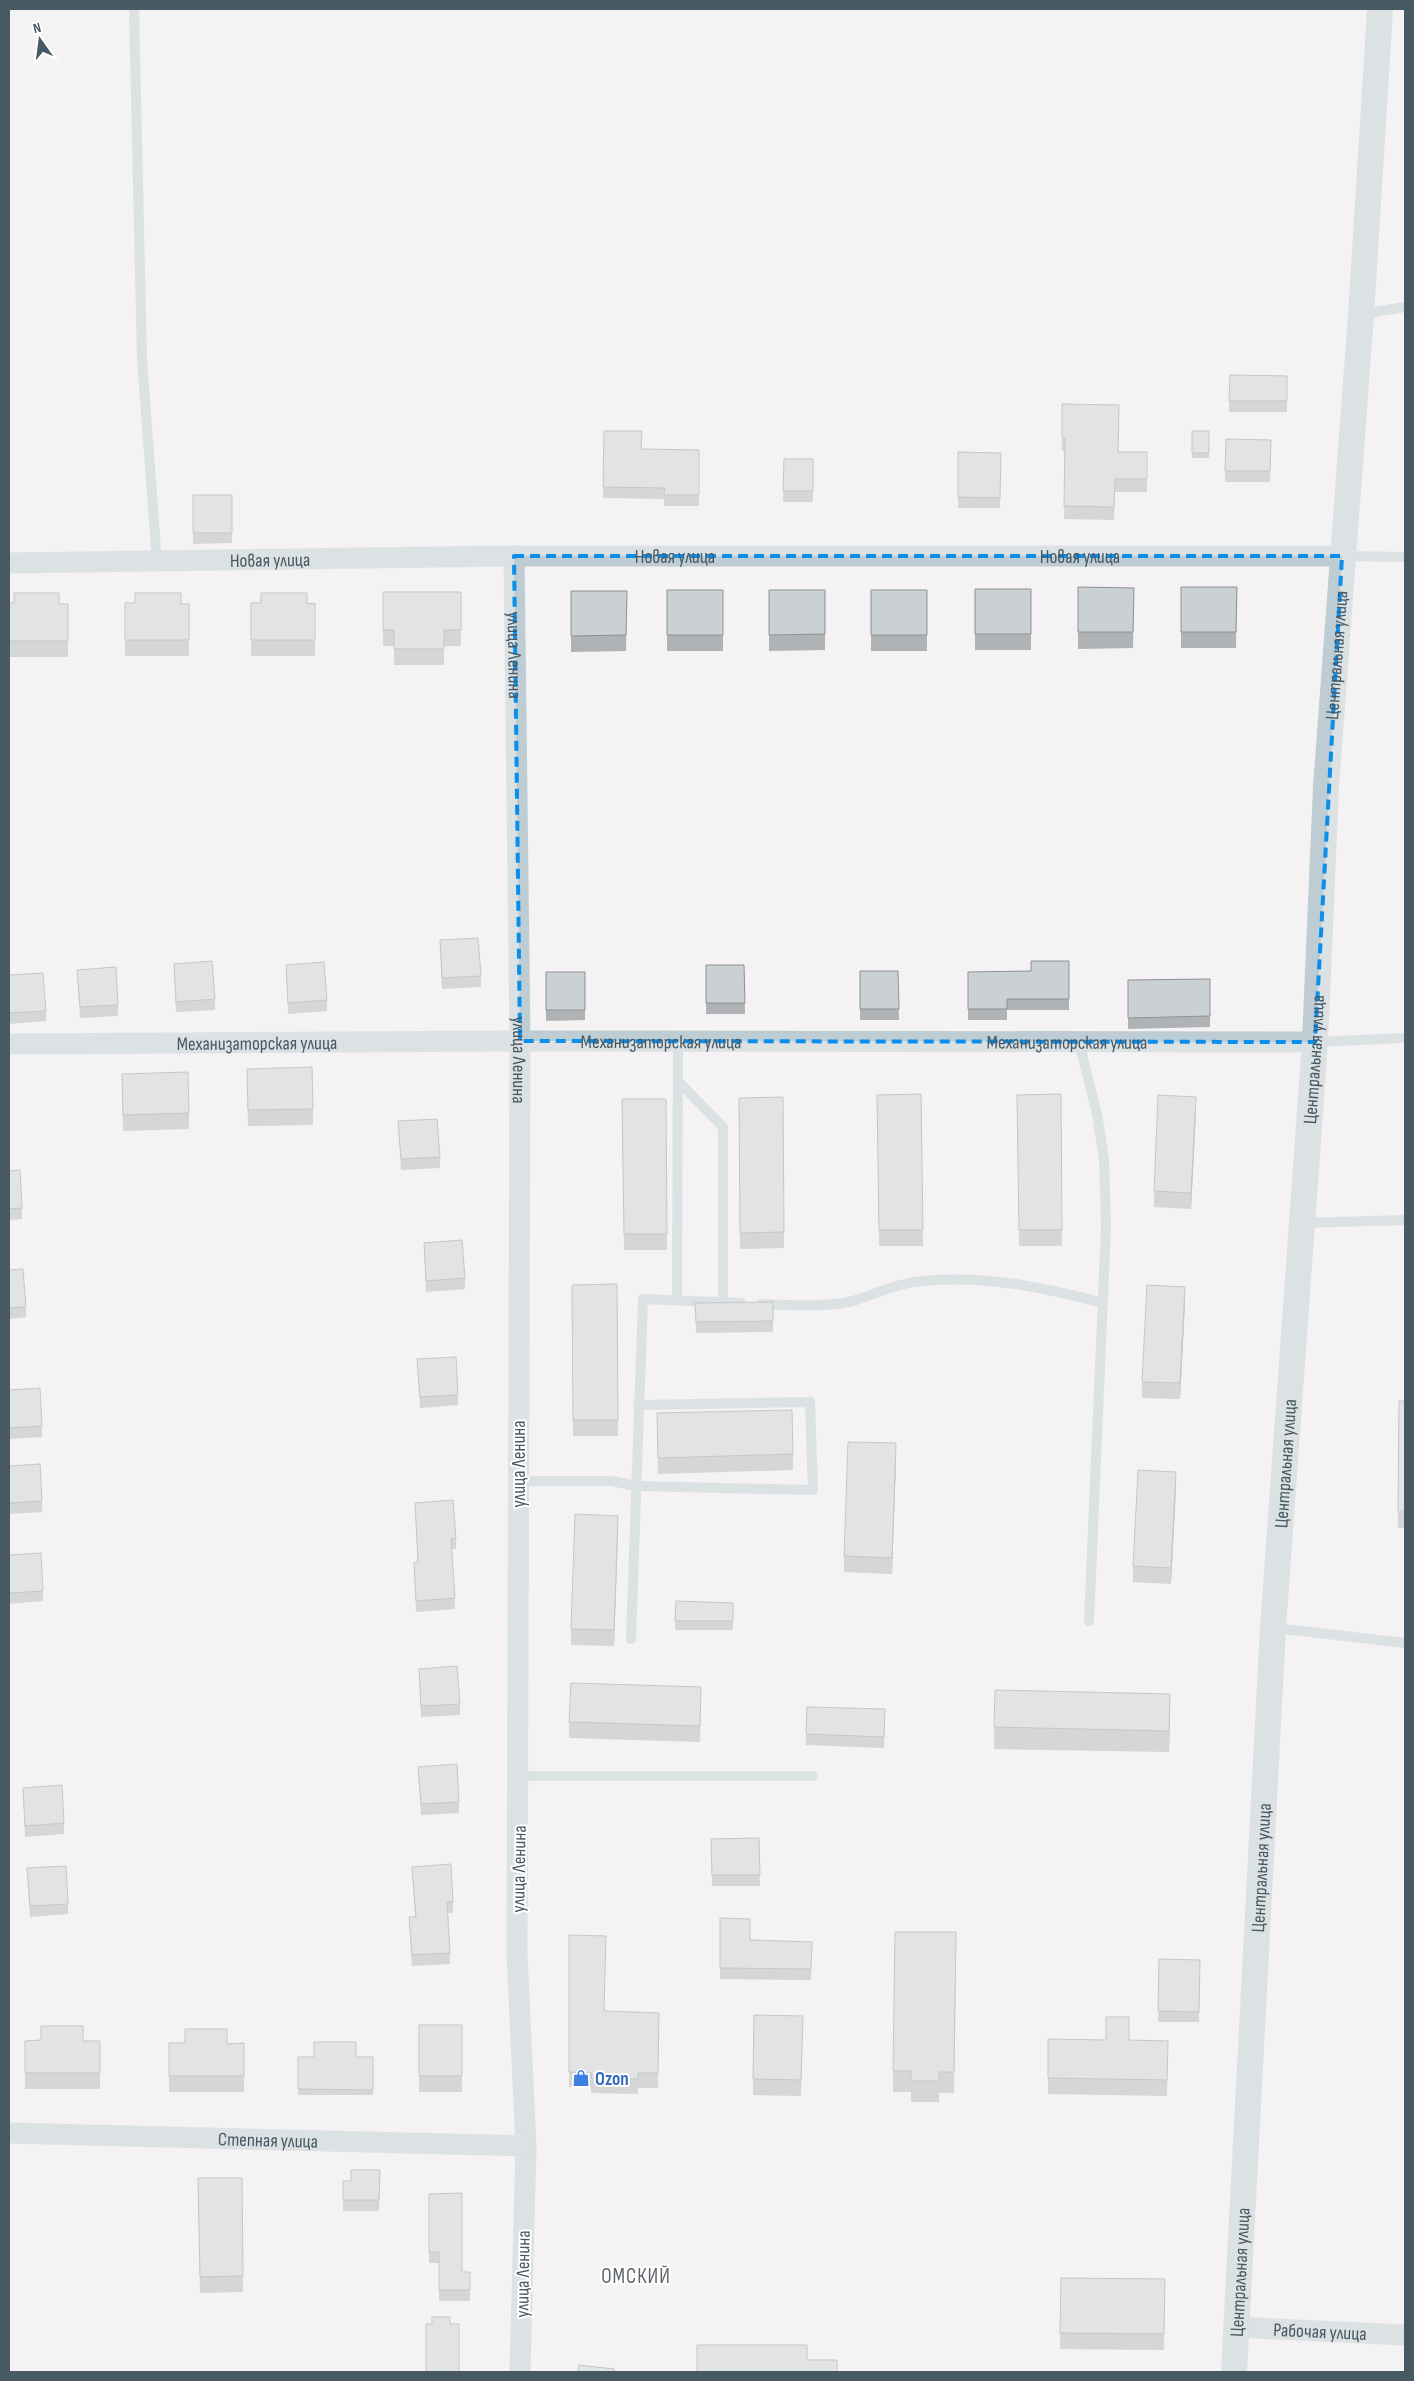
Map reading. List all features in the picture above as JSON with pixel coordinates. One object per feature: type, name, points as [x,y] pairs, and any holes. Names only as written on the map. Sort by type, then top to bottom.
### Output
[{"type":"street","name":"Центральная улица","points":[[1234,2372],[1273,1628],[1315,1042],[1326,787],[1361,314],[1380,9]]},
{"type":"street","name":"Новая улица","points":[[9,563],[514,556],[1342,556]]},
{"type":"street","name":"улица Ленина","points":[[514,556],[520,1041],[517,1954],[526,2146],[520,2372]]},
{"type":"street","name":"Механизаторская улица","points":[[9,1044],[520,1041],[1315,1042]]},
{"type":"street","name":"Степная улица","points":[[9,2133],[526,2146]]},
{"type":"street","name":"Рабочая улица","points":[[1235,2327],[1405,2334]]},
{"type":"lane","points":[[134,9],[142,359],[157,562]]},
{"type":"lane","points":[[1361,314],[1405,306]]},
{"type":"lane","points":[[1342,556],[1405,558]]},
{"type":"lane","points":[[1315,1042],[1405,1038]]},
{"type":"lane","points":[[677,1300],[678,1042]]},
{"type":"lane","points":[[1079,1042],[1097,1114],[1104,1160],[1106,1228],[1089,1621]]},
{"type":"lane","points":[[679,1082],[723,1127],[723,1302]]},
{"type":"lane","points":[[1301,1223],[1405,1220]]},
{"type":"lane","points":[[631,1639],[643,1298],[799,1306],[854,1301],[886,1288],[921,1281],[982,1279],[1038,1286],[1103,1303]]},
{"type":"lane","points":[[518,1481],[612,1481],[636,1486],[813,1490],[810,1402],[638,1405]]},
{"type":"lane","points":[[1273,1628],[1405,1643]]},
{"type":"lane","points":[[519,1776],[812,1776]]},
{"type":"highlighted area","points":[[514,556],[1342,556],[1315,1042],[520,1041]]},
{"type":"building","points":[[1230,375],[1287,376],[1287,401],[1229,401]]},
{"type":"building","points":[[1062,404],[1119,405],[1118,452],[1147,452],[1147,479],[1115,479],[1114,507],[1064,506],[1065,438],[1062,438]]},
{"type":"building","points":[[604,431],[642,431],[641,449],[699,450],[699,495],[664,495],[665,488],[603,487]]},
{"type":"building","points":[[1192,431],[1209,431],[1209,453],[1192,453]]},
{"type":"building","points":[[1226,439],[1271,440],[1270,471],[1225,471]]},
{"type":"building","points":[[958,452],[1001,453],[1000,498],[958,497]]},
{"type":"building","points":[[784,459],[813,459],[813,491],[783,491]]},
{"type":"building","points":[[193,495],[232,495],[232,533],[193,533]]},
{"type":"building","points":[[1078,587],[1134,588],[1133,632],[1078,632]]},
{"type":"building","points":[[1181,587],[1237,587],[1236,632],[1181,632]]},
{"type":"building","points":[[975,589],[1031,589],[1031,634],[975,634]]},
{"type":"building","points":[[667,590],[723,590],[723,635],[667,635]]},
{"type":"building","points":[[769,590],[825,590],[825,634],[769,635]]},
{"type":"building","points":[[871,590],[927,590],[927,635],[871,635]]},
{"type":"building","points":[[571,591],[627,591],[626,635],[571,636]]},
{"type":"building","points":[[383,592],[461,592],[461,630],[444,630],[444,649],[394,649],[394,630],[383,630]]},
{"type":"building","points":[[14,593],[59,593],[59,604],[68,604],[68,641],[9,641],[9,603],[14,603]]},
{"type":"building","points":[[135,593],[181,593],[181,604],[189,604],[189,640],[125,640],[125,603],[135,603]]},
{"type":"building","points":[[261,593],[307,593],[307,604],[315,603],[315,640],[251,640],[251,603],[261,603]]},
{"type":"building","points":[[478,938],[481,976],[442,978],[440,940]]},
{"type":"building","points":[[212,961],[215,999],[176,1002],[174,964]]},
{"type":"building","points":[[1031,961],[1069,961],[1069,999],[1007,999],[1007,1009],[968,1009],[968,972],[1031,971]]},
{"type":"building","points":[[324,962],[327,1000],[288,1003],[286,965]]},
{"type":"building","points":[[706,965],[744,965],[745,1003],[706,1003]]},
{"type":"building","points":[[116,967],[118,1005],[80,1007],[77,970]]},
{"type":"building","points":[[860,971],[898,971],[899,1009],[860,1009]]},
{"type":"building","points":[[546,972],[585,972],[585,1010],[546,1010]]},
{"type":"building","points":[[43,973],[46,1011],[9,1013],[9,975]]},
{"type":"building","points":[[1210,979],[1210,1016],[1128,1018],[1128,980]]},
{"type":"building","points":[[312,1067],[313,1109],[248,1110],[247,1069]]},
{"type":"building","points":[[188,1072],[189,1113],[123,1115],[122,1074]]},
{"type":"building","points":[[921,1094],[923,1230],[879,1230],[877,1095]]},
{"type":"building","points":[[1061,1094],[1062,1230],[1019,1230],[1017,1095]]},
{"type":"building","points":[[1158,1095],[1196,1097],[1191,1193],[1154,1191]]},
{"type":"building","points":[[783,1097],[784,1232],[740,1233],[739,1098]]},
{"type":"building","points":[[622,1099],[666,1099],[667,1234],[624,1234]]},
{"type":"building","points":[[437,1119],[440,1157],[401,1159],[398,1121]]},
{"type":"building","points":[[20,1170],[22,1208],[9,1209],[9,1171]]},
{"type":"building","points":[[462,1240],[465,1278],[426,1281],[424,1243]]},
{"type":"building","points":[[23,1269],[26,1307],[9,1308],[9,1270]]},
{"type":"building","points":[[617,1284],[618,1420],[573,1420],[572,1285]]},
{"type":"building","points":[[1147,1285],[1185,1287],[1180,1383],[1142,1382]]},
{"type":"building","points":[[773,1302],[773,1321],[696,1322],[695,1303]]},
{"type":"building","points":[[456,1357],[458,1395],[420,1397],[417,1359]]},
{"type":"building","points":[[40,1388],[42,1426],[9,1428],[9,1390]]},
{"type":"building","points":[[1399,1401],[1405,1401],[1405,1512],[1398,1512]]},
{"type":"building","points":[[792,1410],[793,1454],[658,1458],[657,1413]]},
{"type":"building","points":[[848,1442],[896,1443],[892,1558],[844,1556]]},
{"type":"building","points":[[40,1464],[42,1501],[9,1503],[9,1466]]},
{"type":"building","points":[[1138,1470],[1176,1472],[1171,1568],[1133,1566]]},
{"type":"building","points":[[453,1500],[456,1538],[451,1539],[455,1598],[416,1601],[414,1563],[418,1562],[415,1503]]},
{"type":"building","points":[[575,1514],[618,1516],[614,1630],[571,1629]]},
{"type":"building","points":[[41,1553],[43,1591],[9,1593],[9,1555]]},
{"type":"building","points":[[676,1601],[733,1603],[733,1621],[675,1621]]},
{"type":"building","points":[[457,1666],[460,1704],[421,1706],[419,1669]]},
{"type":"building","points":[[571,1683],[701,1687],[700,1726],[569,1722]]},
{"type":"building","points":[[995,1690],[1170,1694],[1169,1731],[994,1727]]},
{"type":"building","points":[[807,1707],[885,1709],[884,1737],[806,1734]]},
{"type":"building","points":[[457,1764],[459,1802],[421,1804],[418,1767]]},
{"type":"building","points":[[62,1785],[64,1823],[25,1826],[23,1788]]},
{"type":"building","points":[[759,1838],[760,1875],[712,1875],[711,1839]]},
{"type":"building","points":[[451,1864],[453,1902],[447,1902],[450,1953],[412,1955],[409,1917],[416,1917],[412,1867]]},
{"type":"building","points":[[66,1866],[68,1904],[30,1906],[27,1868]]},
{"type":"building","points":[[720,1918],[750,1919],[750,1940],[812,1942],[811,1969],[720,1968]]},
{"type":"building","points":[[895,1932],[956,1932],[954,2072],[939,2072],[939,2081],[911,2081],[911,2071],[893,2071]]},
{"type":"building","points":[[569,1935],[606,1936],[604,2011],[659,2013],[658,2073],[638,2073],[638,2079],[591,2078],[592,2073],[569,2072]]},
{"type":"building","points":[[1159,1959],[1200,1960],[1199,2012],[1158,2011]]},
{"type":"building","points":[[754,2015],[803,2016],[801,2080],[753,2079]]},
{"type":"building","points":[[1106,2017],[1129,2017],[1129,2040],[1168,2041],[1167,2080],[1048,2078],[1048,2039],[1106,2040]]},
{"type":"building","points":[[419,2025],[462,2025],[462,2076],[419,2076]]},
{"type":"building","points":[[41,2026],[83,2026],[83,2041],[100,2041],[100,2073],[25,2073],[25,2041],[41,2040]]},
{"type":"building","points":[[185,2029],[227,2029],[227,2044],[244,2043],[244,2076],[169,2076],[169,2043],[185,2043]]},
{"type":"building","points":[[314,2042],[356,2042],[356,2057],[373,2057],[373,2090],[298,2089],[298,2057],[314,2057]]},
{"type":"building","points":[[351,2170],[380,2170],[379,2200],[343,2200],[343,2181],[351,2181]]},
{"type":"building","points":[[198,2178],[242,2178],[243,2276],[200,2277]]},
{"type":"building","points":[[462,2193],[462,2272],[470,2272],[470,2290],[439,2290],[439,2252],[429,2252],[429,2194]]},
{"type":"building","points":[[1061,2278],[1165,2279],[1164,2334],[1060,2333]]},
{"type":"building","points":[[432,2317],[450,2317],[450,2324],[459,2324],[459,2372],[426,2372],[426,2324],[432,2324]]},
{"type":"building","points":[[697,2345],[807,2345],[807,2360],[837,2360],[837,2372],[697,2372]]},
{"type":"building","points":[[579,2365],[614,2369],[614,2372],[578,2372]]},
{"type":"place","name":"Ozon","points":[[581,2078]]},
{"type":"district","name":"ОМСКИЙ","points":[[636,2276]]}]
